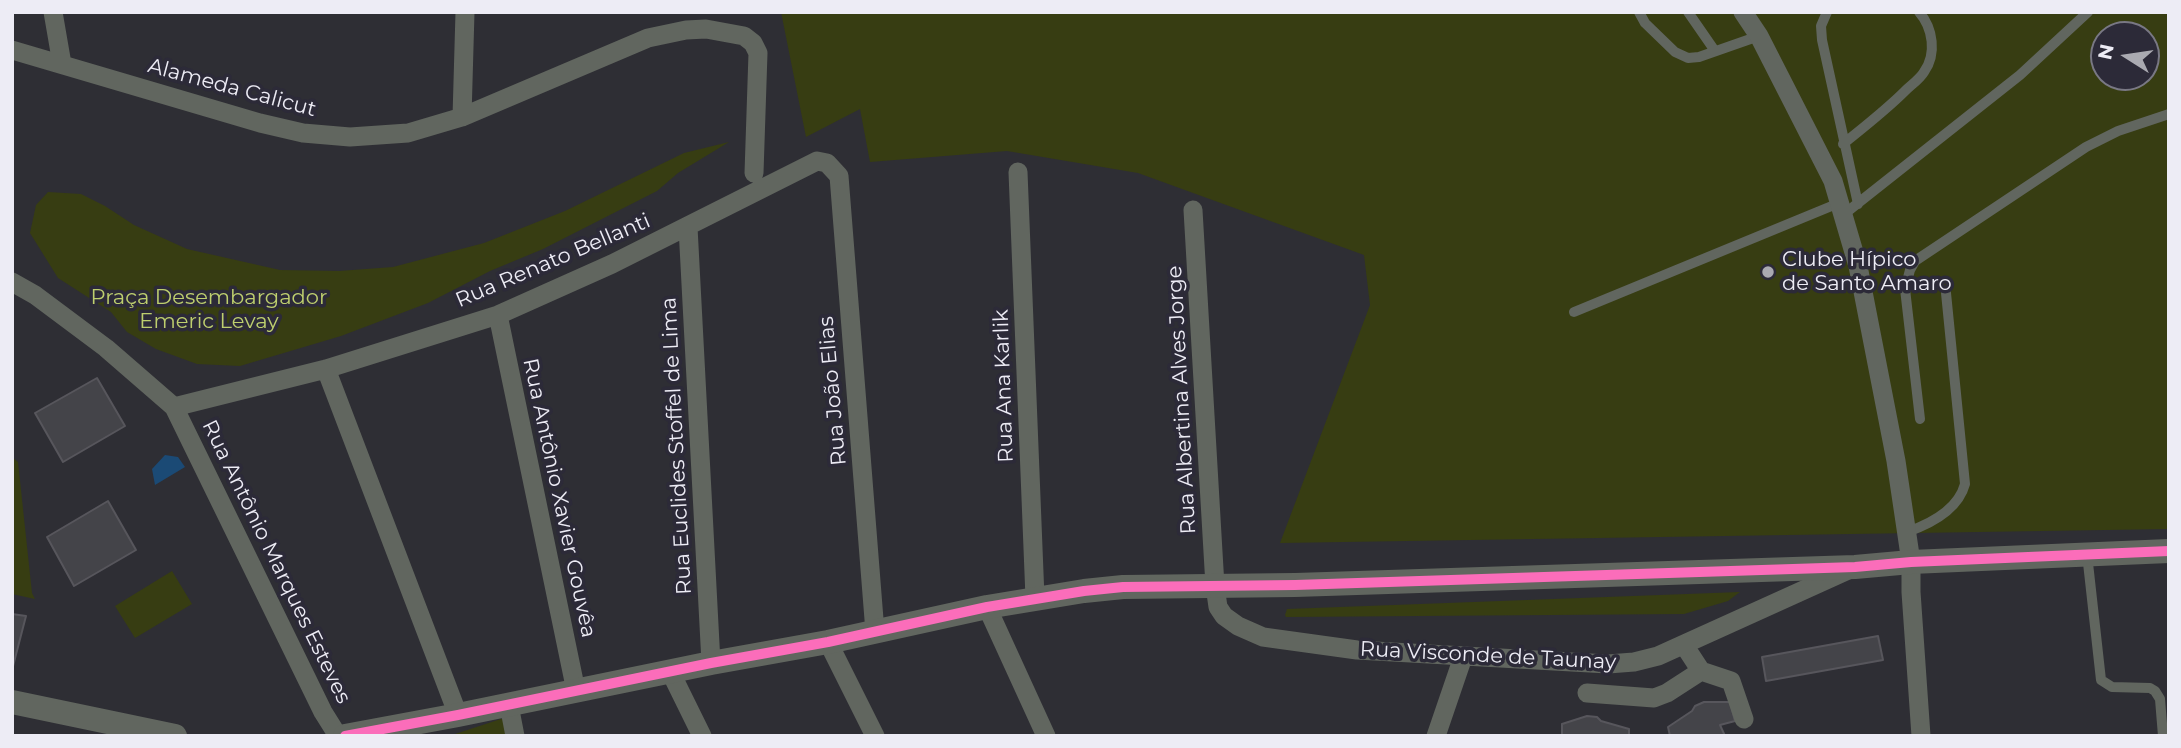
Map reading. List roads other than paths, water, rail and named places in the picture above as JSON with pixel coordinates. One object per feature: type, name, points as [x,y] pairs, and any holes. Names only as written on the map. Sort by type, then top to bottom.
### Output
[{"type":"street","points":[[53,12],[62,64]]},
{"type":"street","points":[[462,117],[465,12]]},
{"type":"street","points":[[1744,12],[1759,36],[1846,208],[1896,461],[1907,532],[1921,736]]},
{"type":"street","name":"Alameda Calicut","points":[[12,50],[260,123],[303,134],[350,137],[408,132],[462,117],[648,38],[686,30],[706,29],[733,33],[744,36],[753,43],[758,53],[754,173]]},
{"type":"street","name":"Rua Renato Bellanti","points":[[174,407],[327,369],[498,315],[688,227],[817,161]]},
{"type":"street","name":"Rua João Elias","points":[[817,161],[827,163],[839,176],[875,632]]},
{"type":"street","name":"Rua Ana Karlik","points":[[1018,172],[1035,598]]},
{"type":"street","name":"Rua Albertina Alves Jorge","points":[[1193,210],[1215,586]]},
{"type":"street","name":"Rua Euclides Stoffel de Lima","points":[[688,227],[711,663]]},
{"type":"street","points":[[12,282],[35,295],[106,348],[174,407]]},
{"type":"street","name":"Rua Antônio Xavier Gouvêa","points":[[498,315],[576,691]]},
{"type":"street","points":[[327,369],[458,715]]},
{"type":"street","name":"Rua Antônio Marques Esteves","points":[[174,407],[323,712],[338,736]]},
{"type":"street","name":"Rua Visconde de Taunay","points":[[345,736],[396,730],[986,607],[1122,587],[1855,566],[2169,551]]},
{"type":"street","name":"Rua Visconde de Taunay","points":[[1215,586],[1218,607],[1224,616],[1238,626],[1263,637],[1292,643],[1357,650],[1608,664],[1634,662],[1684,645],[1855,566]]},
{"type":"street","points":[[986,607],[1046,736]]},
{"type":"street","points":[[828,642],[875,736]]},
{"type":"street","points":[[1684,645],[1701,671],[1731,681],[1744,719]]},
{"type":"street","points":[[1436,736],[1463,657]]},
{"type":"street","points":[[670,671],[702,736]]},
{"type":"street","points":[[1587,693],[1654,698],[1667,693],[1701,671]]},
{"type":"street","points":[[12,702],[175,736]]},
{"type":"street","points":[[509,705],[515,736]]},
{"type":"lane","points":[[1639,12],[1645,23],[1675,52],[1688,58],[1759,36]]},
{"type":"lane","points":[[1688,12],[1715,51]]},
{"type":"lane","points":[[1827,12],[1821,34],[1843,144],[1846,208]]},
{"type":"lane","points":[[1843,144],[1924,73],[1930,61],[1932,45],[1930,28],[1919,12]]},
{"type":"lane","points":[[1574,312],[1846,208],[2020,75],[2088,12]]},
{"type":"lane","points":[[1920,419],[1905,289],[1910,270],[1916,261],[2086,147],[2118,131],[2169,114]]},
{"type":"lane","points":[[1907,532],[1930,523],[1957,502],[1965,484],[1946,293]]},
{"type":"lane","points":[[2087,554],[2101,680],[2112,687],[2155,691],[2160,699],[2163,736]]},
{"type":"water","points":[[165,455],[178,457],[185,467],[155,485],[152,469]]},
{"type":"place","name":"Clube Hípico de Santo Amaro","points":[[1768,272]]},
{"type":"park label","name":"Praça Desembargador Emeric Levay","points":[[209,310]]}]
